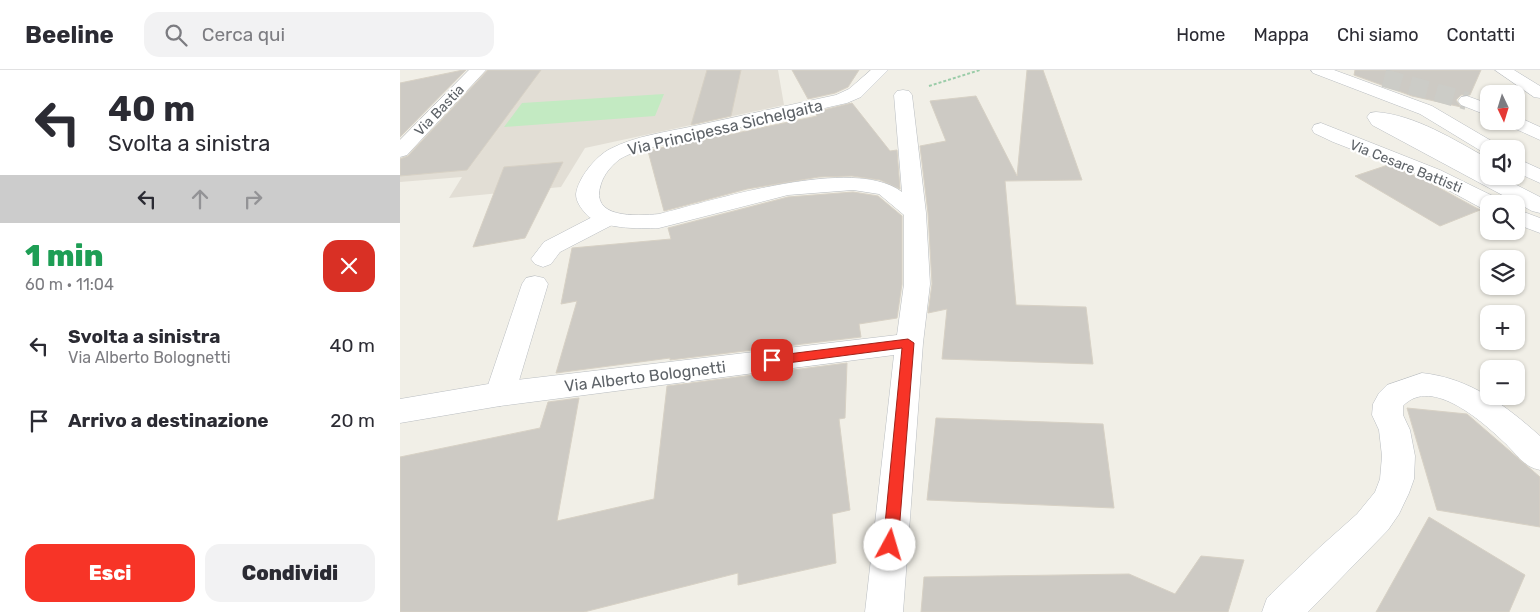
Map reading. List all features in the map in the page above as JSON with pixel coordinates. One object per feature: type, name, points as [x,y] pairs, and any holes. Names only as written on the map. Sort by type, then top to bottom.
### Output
[{"type":"street","name":"Via Bastia","points":[[400,151],[478,70]]},
{"type":"street","name":"Via Principessa Sichelgaita","points":[[608,218],[591,207],[587,190],[598,170],[606,161],[620,152],[648,142],[841,99],[855,93],[880,70]]},
{"type":"street","points":[[1319,70],[1426,110],[1480,142]]},
{"type":"street","points":[[1356,70],[1384,78]]},
{"type":"street","points":[[1488,70],[1501,85]]},
{"type":"street","points":[[1503,70],[1540,93]]},
{"type":"street","points":[[884,612],[908,343],[917,284],[915,213],[903,95]]},
{"type":"street","points":[[1525,100],[1540,109]]},
{"type":"street","points":[[1467,101],[1480,106]]},
{"type":"street","name":"Via Cesare Battisti","points":[[1480,162],[1399,122],[1382,116],[1376,117],[1378,121],[1480,174]]},
{"type":"street","points":[[1525,127],[1540,134]]},
{"type":"street","name":"Via Cesare Battisti","points":[[1321,129],[1433,174],[1480,198]]},
{"type":"street","points":[[1525,169],[1540,177]]},
{"type":"street","points":[[544,259],[552,248],[608,218],[628,222],[653,222],[788,190],[868,184],[886,190],[915,213]]},
{"type":"street","points":[[1525,184],[1540,191]]},
{"type":"street","name":"Via Cesare Battisti","points":[[1500,185],[1540,206]]},
{"type":"street","points":[[1525,220],[1540,226]]},
{"type":"street","points":[[500,394],[535,284]]},
{"type":"street","name":"Via Alberto Bolognetti","points":[[400,411],[500,394],[908,343]]},
{"type":"street","points":[[1281,612],[1340,552],[1377,520],[1393,492],[1399,471],[1395,433],[1387,413],[1390,398],[1400,391],[1418,385],[1440,386],[1457,392],[1508,427],[1540,456]]},
{"type":"shaded area","points":[[477,70],[778,70],[784,105],[585,148],[561,187],[449,198],[462,177],[400,182],[400,159]]},
{"type":"green space","points":[[664,94],[655,116],[504,127],[522,103]]},
{"type":"building","points":[[466,70],[400,137],[400,83]]},
{"type":"building","points":[[488,70],[541,70],[467,170],[400,176],[400,159],[408,156]]},
{"type":"building","points":[[707,70],[741,70],[731,116],[691,125]]},
{"type":"building","points":[[792,70],[859,70],[848,87],[835,93],[808,99]]},
{"type":"building","points":[[1027,70],[1043,70],[1082,180],[1005,181],[1016,305],[1086,307],[1093,364],[942,359],[947,309],[928,313],[932,284],[928,213],[920,146],[946,141],[930,101],[976,96],[1017,176]]},
{"type":"building","points":[[1355,70],[1481,70],[1470,95],[1461,95],[1456,100],[1461,107],[1412,96],[1354,75]]},
{"type":"building","points":[[852,103],[890,151],[897,150],[900,189],[880,180],[852,176],[819,177],[747,189],[664,211],[648,151],[728,132],[727,135],[817,116],[815,112]]},
{"type":"building","points":[[563,162],[525,238],[473,247],[504,167]]},
{"type":"building","points":[[1388,165],[1421,178],[1480,210],[1440,226],[1355,176]]},
{"type":"building","points":[[853,192],[878,196],[902,216],[902,284],[897,318],[859,324],[861,337],[670,360],[670,358],[556,373],[577,301],[561,304],[572,248],[671,239],[668,228],[788,197]]},
{"type":"building","points":[[847,363],[845,418],[839,419],[850,510],[832,514],[836,563],[738,585],[738,573],[584,612],[400,612],[400,457],[540,428],[548,402],[579,398],[557,521],[654,499],[667,386]]},
{"type":"building","points":[[1407,408],[1467,414],[1540,477],[1540,527],[1437,510]]},
{"type":"building","points":[[936,418],[1103,424],[1114,508],[927,500]]},
{"type":"building","points":[[1429,517],[1525,575],[1509,612],[1376,612]]},
{"type":"building","points":[[1201,556],[1244,560],[1228,612],[921,612],[924,577],[1129,574],[1175,594]]},
{"type":"tunnel","points":[[1384,78],[1467,101]]},
{"type":"route","points":[[772,360],[908,343],[890,545]]}]
